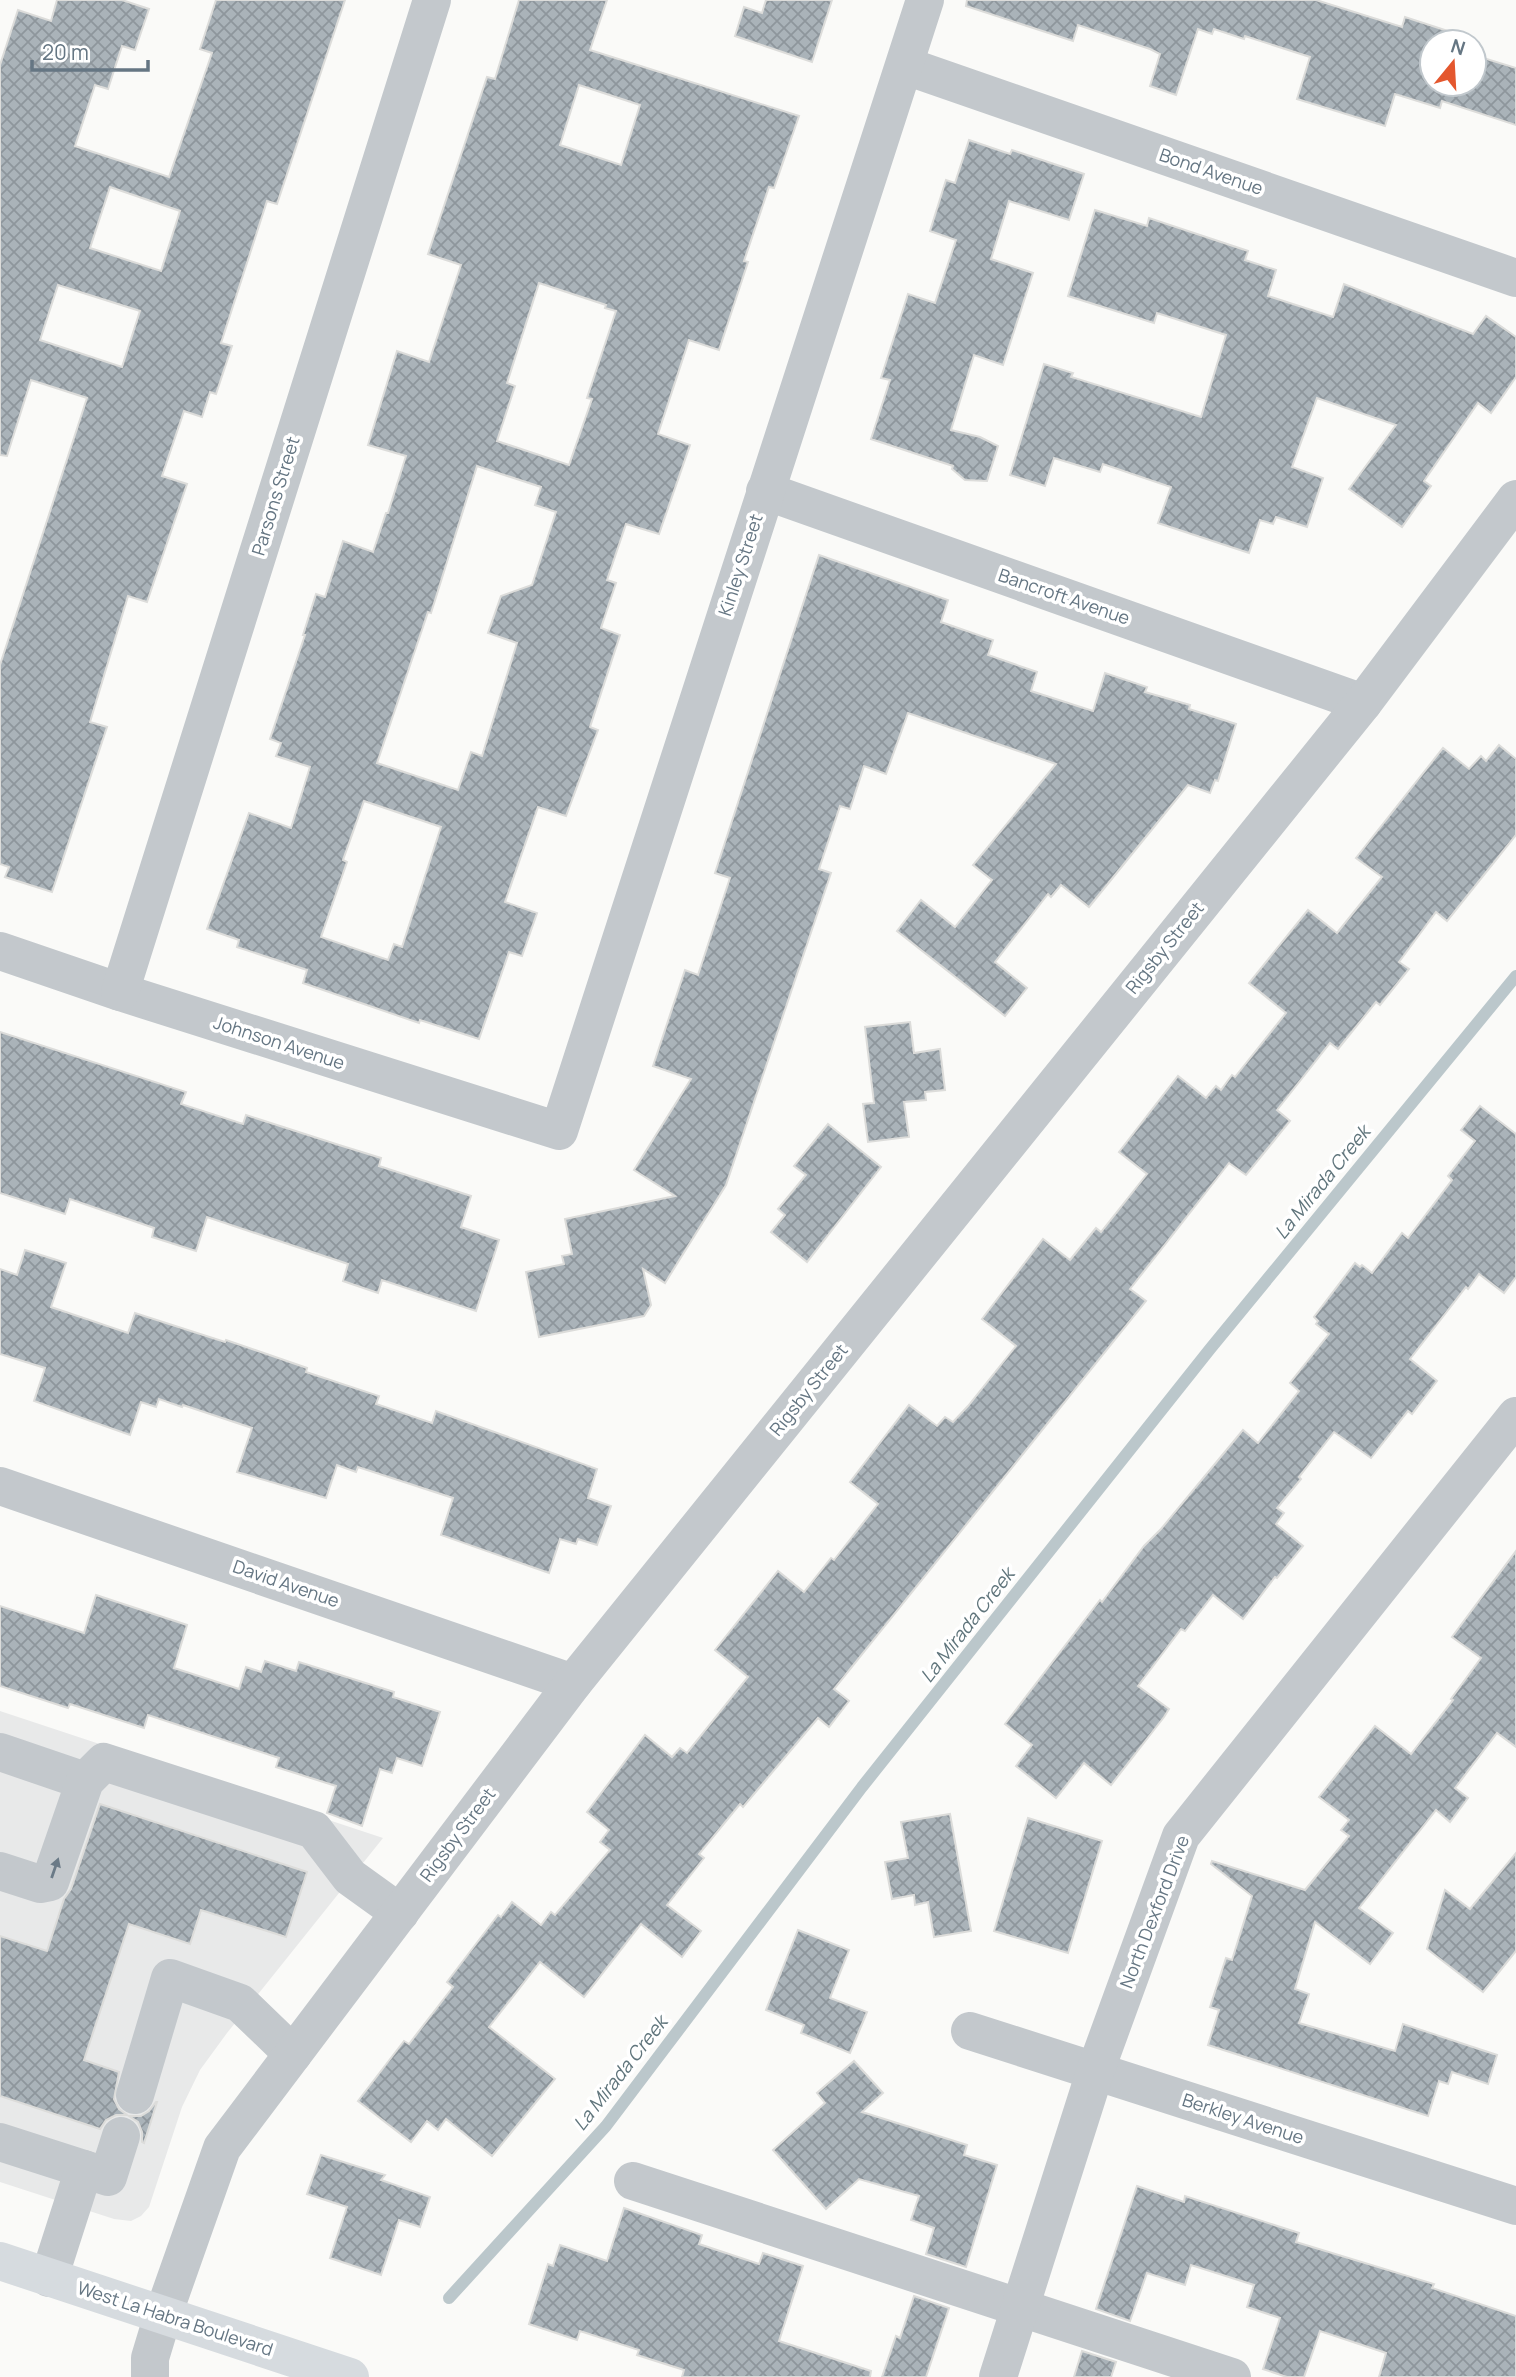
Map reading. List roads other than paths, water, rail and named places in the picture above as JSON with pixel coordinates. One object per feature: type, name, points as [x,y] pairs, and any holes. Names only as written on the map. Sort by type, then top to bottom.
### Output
[{"type":"main road","name":"West La Habra Boulevard","points":[[0,2261],[350,2377]]},
{"type":"street","name":"Parsons Street","points":[[120,992],[432,0]]},
{"type":"street","name":"Kinley Street","points":[[559,1131],[765,491],[906,66],[925,0]]},
{"type":"street","name":"Bond Avenue","points":[[906,66],[1516,278]]},
{"type":"street","name":"Bancroft Avenue","points":[[765,491],[1363,702]]},
{"type":"street","name":"Rigsby Street","points":[[150,2377],[150,2358],[163,2315],[222,2148],[573,1683],[1363,702],[1516,499]]},
{"type":"street","name":"Johnson Avenue","points":[[0,951],[120,992],[559,1131]]},
{"type":"street","name":"North Dexford Drive","points":[[998,2377],[1095,2072],[1181,1836],[1516,1416]]},
{"type":"street","name":"David Avenue","points":[[0,1486],[573,1683]]},
{"type":"street","points":[[0,1752],[85,1781]]},
{"type":"street","points":[[0,1871],[40,1884],[50,1882],[85,1781],[104,1762],[314,1830],[350,1877],[400,1913]]},
{"type":"street","points":[[135,2095],[170,1978],[240,2003],[293,2054]]},
{"type":"street","name":"Berkley Avenue","points":[[970,2031],[1516,2206]]},
{"type":"street","points":[[0,2142],[108,2177],[121,2136]]},
{"type":"street","points":[[49,2278],[83,2169]]},
{"type":"street","points":[[633,2181],[1232,2377]]},
{"type":"waterway","name":"La Mirada Creek","points":[[449,2298],[606,2126],[862,1787],[1210,1349],[1516,976]]}]
